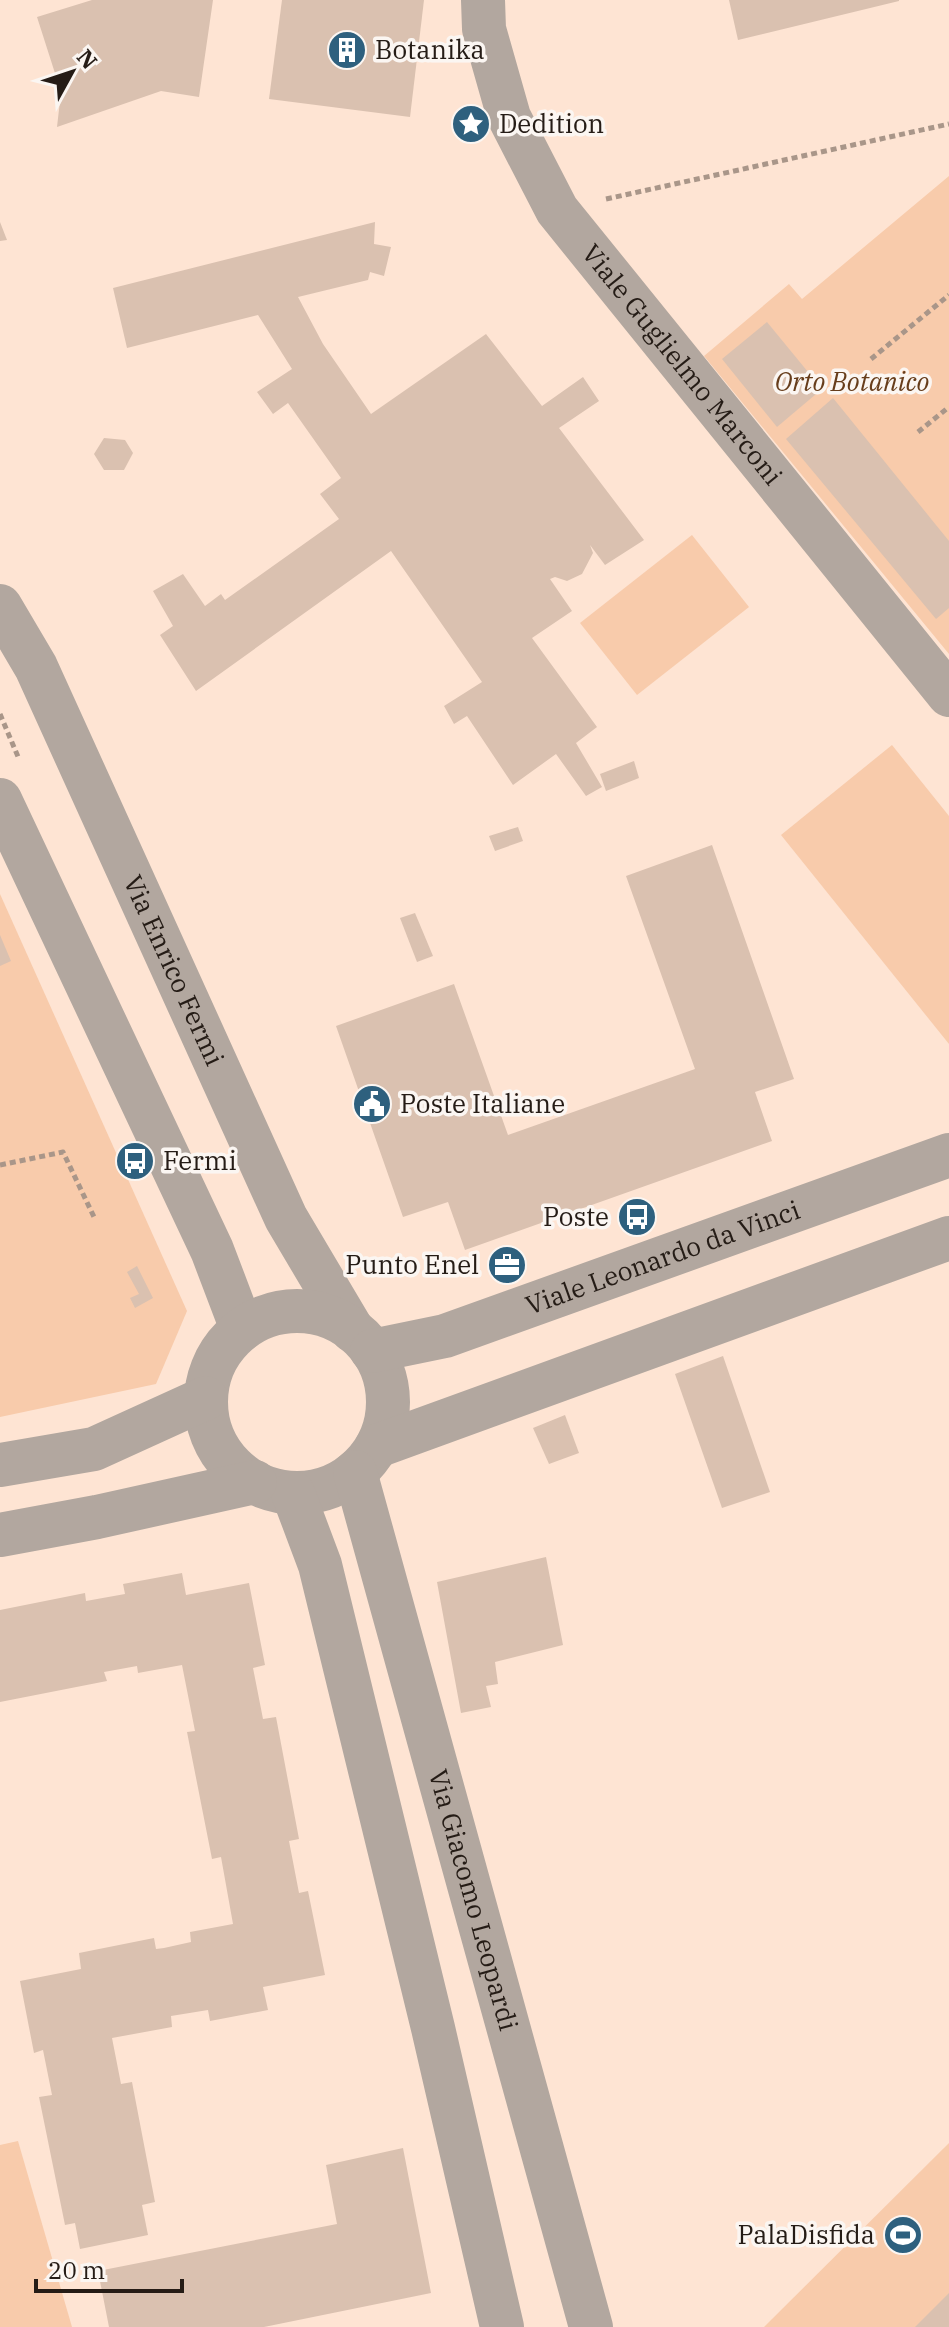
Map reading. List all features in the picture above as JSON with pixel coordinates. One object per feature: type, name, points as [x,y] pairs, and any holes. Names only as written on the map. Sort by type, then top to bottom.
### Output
[{"type":"street","name":"Viale Guglielmo Marconi","points":[[483,0],[484,29],[509,117],[557,210],[949,695]]},
{"type":"street","name":"Via Enrico Fermi","points":[[0,606],[18,673],[286,1218],[363,1341]]},
{"type":"street","points":[[5,817],[212,1250],[242,1329]]},
{"type":"street","name":"Viale Leonardo da Vinci","points":[[363,1341],[445,1336],[949,1155]]},
{"type":"street","points":[[0,1535],[274,1488],[326,1488],[366,1459],[949,1238]]},
{"type":"street","points":[[366,1459],[388,1412],[384,1375],[363,1341],[330,1317],[305,1311],[284,1311],[264,1316],[242,1329],[223,1348],[211,1372],[206,1398],[207,1418],[213,1437],[229,1463],[274,1488],[320,1565],[502,2327]]},
{"type":"street","points":[[0,1465],[94,1449],[206,1398]]},
{"type":"street","name":"Via Giacomo Leopardi","points":[[366,1459],[500,2006],[591,2327]]},
{"type":"path","points":[[557,210],[949,124]]},
{"type":"path","points":[[871,359],[949,295]]},
{"type":"path","points":[[918,432],[949,407]]},
{"type":"path","points":[[0,1165],[63,1152],[94,1217]]},
{"type":"green space","name":"Orto Botanico","points":[[949,176],[949,654],[704,356],[789,284],[802,299]]},
{"type":"green space","points":[[692,535],[749,607],[637,695],[580,623]]},
{"type":"green space","points":[[892,745],[949,816],[949,1044],[781,835]]},
{"type":"green space","points":[[0,894],[187,1311],[156,1384],[0,1417]]},
{"type":"green space","points":[[18,2141],[72,2327],[0,2327],[0,2145]]},
{"type":"green space","name":"PalaDisfida","points":[[949,2143],[949,2327],[764,2327]]},
{"type":"building","points":[[92,0],[213,0],[199,97],[161,91],[57,127],[61,92],[37,17]]},
{"type":"building","name":"Botanika","points":[[282,0],[424,0],[410,117],[269,99]]},
{"type":"building","points":[[729,0],[899,0],[899,1],[738,40]]},
{"type":"building","points":[[0,222],[7,240],[0,241]]},
{"type":"building","points":[[375,222],[374,244],[391,247],[384,276],[370,272],[368,280],[298,297],[323,344],[371,414],[486,334],[542,406],[583,377],[599,401],[559,428],[644,540],[605,565],[590,545],[593,553],[582,574],[567,581],[555,577],[550,579],[572,611],[532,638],[597,727],[576,743],[602,787],[586,796],[556,754],[513,785],[467,716],[454,724],[444,706],[482,682],[391,551],[196,691],[160,635],[173,626],[153,591],[183,574],[205,606],[221,594],[225,600],[339,519],[320,494],[341,478],[288,403],[273,414],[257,392],[292,369],[258,315],[127,348],[113,288]]},
{"type":"building","points":[[767,322],[822,389],[777,427],[722,359]]},
{"type":"building","points":[[833,398],[949,541],[949,608],[936,619],[786,439]]},
{"type":"building","points":[[104,438],[125,440],[133,453],[124,470],[104,470],[94,454]]},
{"type":"building","points":[[634,761],[639,778],[606,791],[600,774]]},
{"type":"building","points":[[518,827],[523,841],[495,851],[489,836]]},
{"type":"building","points":[[712,845],[794,1079],[755,1092],[772,1141],[465,1250],[448,1202],[403,1217],[336,1026],[454,984],[508,1135],[695,1069],[626,876]]},
{"type":"building","points":[[415,913],[433,956],[417,962],[400,918]]},
{"type":"building","points":[[0,935],[11,961],[0,966]]},
{"type":"building","points":[[137,1266],[153,1298],[135,1308],[130,1298],[139,1294],[127,1272]]},
{"type":"building","points":[[723,1356],[770,1492],[722,1508],[675,1374]]},
{"type":"building","points":[[565,1415],[579,1453],[549,1464],[533,1428]]},
{"type":"building","points":[[546,1557],[563,1645],[495,1662],[498,1684],[486,1686],[491,1707],[461,1713],[437,1582]]},
{"type":"building","points":[[182,1573],[186,1595],[249,1583],[265,1665],[253,1668],[263,1719],[276,1717],[299,1839],[289,1841],[299,1893],[308,1891],[325,1975],[263,1987],[268,2010],[210,2021],[208,2010],[171,2016],[172,2027],[112,2038],[121,2084],[132,2082],[155,2202],[142,2205],[148,2235],[80,2249],[75,2223],[65,2225],[39,2097],[52,2095],[43,2050],[34,2053],[20,1981],[81,1969],[79,1953],[154,1938],[156,1949],[164,1948],[191,1942],[190,1932],[233,1924],[221,1857],[212,1859],[187,1732],[195,1731],[182,1665],[138,1673],[137,1666],[104,1672],[107,1681],[0,1702],[0,1610],[85,1593],[86,1601],[125,1594],[123,1584]]},
{"type":"building","points":[[403,2148],[431,2293],[264,2327],[109,2327],[98,2271],[337,2224],[326,2165]]},
{"type":"building","points":[[949,2293],[949,2327],[915,2327]]},
{"type":"place","name":"Botanika","points":[[347,50]]},
{"type":"place","name":"Dedition","points":[[471,124]]},
{"type":"place","name":"Poste Italiane","points":[[372,1104]]},
{"type":"place","name":"Fermi","points":[[135,1161]]},
{"type":"place","name":"Poste","points":[[637,1217]]},
{"type":"place","name":"Punto Enel","points":[[507,1265]]},
{"type":"place","name":"PalaDisfida","points":[[903,2235]]}]
